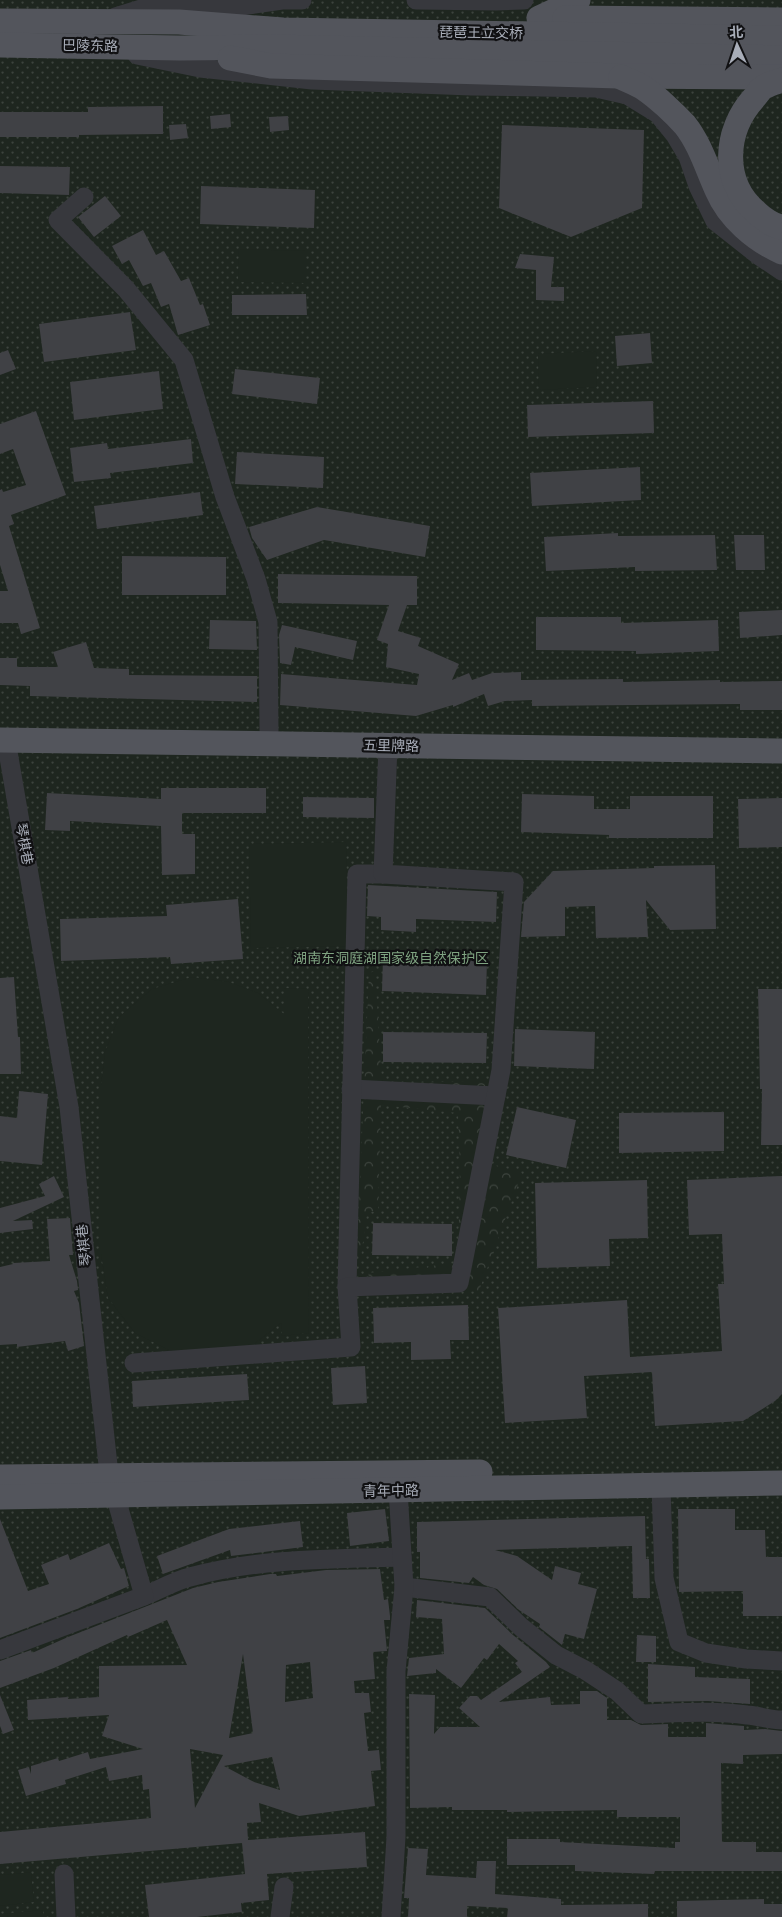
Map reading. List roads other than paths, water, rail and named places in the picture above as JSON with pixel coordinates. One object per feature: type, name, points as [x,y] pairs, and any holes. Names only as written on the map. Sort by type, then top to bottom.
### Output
[{"type":"main road","points":[[532,9],[578,0]]},
{"type":"main road","points":[[680,0],[682,6],[726,19]]},
{"type":"main road","points":[[707,0],[726,19]]},
{"type":"main road","points":[[179,22],[274,13],[532,9],[782,20]]},
{"type":"main road","name":"巴陵东路","points":[[0,21],[179,22]]},
{"type":"main road","name":"琵琶王立交桥","points":[[179,22],[283,30],[782,38]]},
{"type":"main road","name":"巴陵东路","points":[[0,45],[180,48]]},
{"type":"main road","points":[[180,48],[273,47],[782,58]]},
{"type":"main road","points":[[180,48],[271,66],[619,76],[782,78]]},
{"type":"main road","points":[[619,76],[645,89],[685,126],[709,167],[717,192],[731,213],[768,246],[782,252]]},
{"type":"main road","points":[[782,78],[764,87],[747,106],[735,127],[730,152],[737,187],[746,203],[758,214],[782,227]]},
{"type":"main road","name":"五里牌路","points":[[2,736],[269,731],[782,738]]},
{"type":"main road","name":"五里牌路","points":[[2,736],[388,746],[782,751]]},
{"type":"main road","name":"青年中路","points":[[0,1497],[112,1485],[782,1469]]},
{"type":"main road","name":"青年中路","points":[[0,1477],[112,1485],[398,1490],[782,1483]]},
{"type":"street","points":[[101,22],[141,4],[228,8],[282,0],[302,0]]},
{"type":"street","points":[[416,0],[496,2],[532,9]]},
{"type":"street","points":[[92,46],[200,68],[312,80],[471,86],[596,88],[627,95],[658,114],[675,135],[688,157],[698,186],[715,221],[782,271]]},
{"type":"street","points":[[84,197],[58,220],[126,289],[184,360],[225,497],[256,579],[268,622],[269,731]]},
{"type":"street","name":"琴棋巷","points":[[2,736],[68,1107],[112,1485],[144,1596]]},
{"type":"street","points":[[382,874],[388,746]]},
{"type":"street","points":[[134,1363],[351,1347],[347,1287],[357,874],[514,882],[501,1070],[459,1283],[347,1287]]},
{"type":"street","points":[[351,1089],[496,1096]]},
{"type":"street","points":[[661,1486],[664,1578],[680,1642],[706,1653],[746,1659],[782,1661]]},
{"type":"street","points":[[391,1917],[396,1837],[396,1671],[404,1587],[398,1490]]},
{"type":"street","points":[[0,1650],[144,1596],[188,1577],[234,1567],[288,1561],[402,1557]]},
{"type":"street","points":[[404,1587],[490,1597],[521,1627],[556,1655],[585,1670],[617,1691],[641,1714],[682,1712],[748,1715],[768,1720],[782,1720]]},
{"type":"street","points":[[64,1874],[66,1917]]},
{"type":"street","points":[[280,1917],[284,1887]]},
{"type":"park label","name":"湖南东洞庭湖国家级自然保护区","points":[[391,958]]}]
